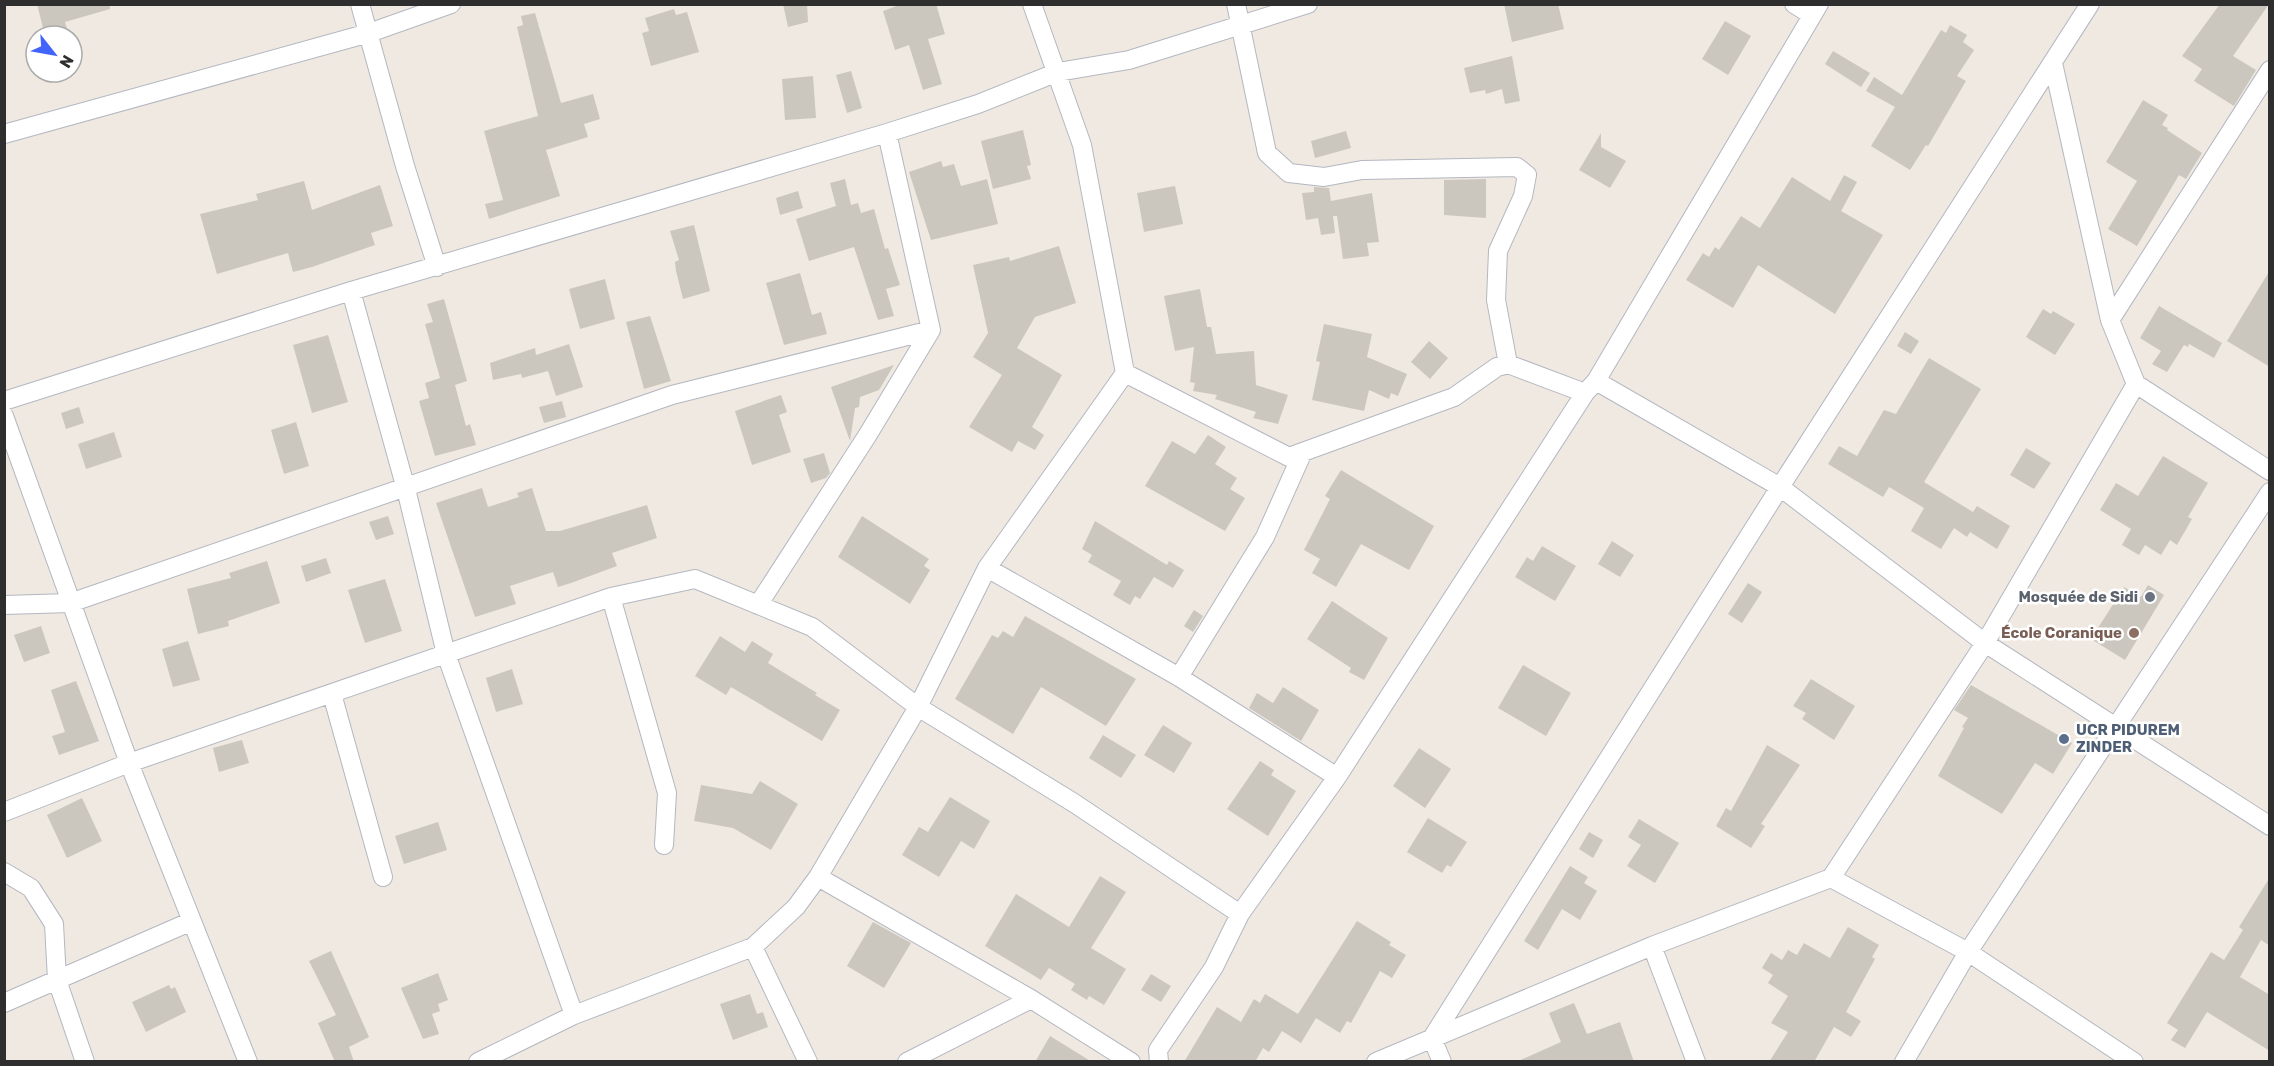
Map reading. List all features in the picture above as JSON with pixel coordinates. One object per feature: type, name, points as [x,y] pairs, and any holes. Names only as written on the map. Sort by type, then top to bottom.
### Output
[{"type":"street","points":[[360,4],[405,166],[437,267]]},
{"type":"street","points":[[4,134],[369,33],[451,4]]},
{"type":"street","points":[[478,1062],[574,1015],[753,947],[796,907],[818,877],[918,706],[987,568],[1125,373],[1082,145],[1032,4]]},
{"type":"street","points":[[1236,4],[1242,24],[1267,153],[1289,173],[1324,177],[1362,170],[1517,167],[1527,175],[1523,196],[1498,251],[1496,300],[1508,364]]},
{"type":"street","points":[[4,401],[351,291],[887,133],[978,104],[1058,72],[1129,60],[1308,4]]},
{"type":"street","points":[[1156,1058],[1214,967],[1240,914],[1337,777],[1590,387],[1816,10],[1794,4]]},
{"type":"street","points":[[1432,1038],[1780,487],[2090,4]]},
{"type":"street","points":[[2053,63],[2109,320],[2136,384],[2270,471]]},
{"type":"street","points":[[2109,320],[2270,70]]},
{"type":"street","points":[[758,605],[867,436],[931,330],[887,133]]},
{"type":"street","points":[[351,291],[406,489],[446,654],[574,1015]]},
{"type":"street","points":[[4,605],[70,603],[406,489],[672,395],[931,330]]},
{"type":"street","points":[[1125,373],[1289,458],[1454,396],[1497,367],[1508,364],[1590,387],[1780,487],[1985,643],[2270,826]]},
{"type":"street","points":[[1376,1062],[1652,946],[1831,878],[1985,643],[2136,384]]},
{"type":"street","points":[[4,416],[129,763],[248,1062]]},
{"type":"street","points":[[1179,677],[1264,537],[1302,454]]},
{"type":"street","points":[[1904,1062],[1968,952],[2270,492]]},
{"type":"street","points":[[987,568],[1179,677],[1337,777]]},
{"type":"street","points":[[4,812],[129,763],[611,597],[695,579],[812,627],[918,706],[1074,803],[1240,914]]},
{"type":"street","points":[[611,597],[667,792],[664,845]]},
{"type":"street","points":[[332,694],[383,877]]},
{"type":"street","points":[[4,872],[31,888],[54,924],[57,980],[85,1062]]},
{"type":"street","points":[[818,877],[1031,999],[1131,1062]]},
{"type":"street","points":[[1831,878],[1968,952],[2134,1062]]},
{"type":"street","points":[[4,1003],[192,921]]},
{"type":"street","points":[[1652,946],[1696,1062]]},
{"type":"street","points":[[753,947],[808,1062]]},
{"type":"street","points":[[907,1062],[1031,999]]},
{"type":"street","points":[[1432,1038],[1442,1062]]},
{"type":"building","points":[[37,4],[110,4],[110,9],[65,22],[66,24],[42,24]]},
{"type":"building","points":[[783,4],[807,4],[808,22],[788,27]]},
{"type":"building","points":[[902,4],[936,4],[945,34],[928,39],[942,84],[923,90],[909,45],[895,50],[883,11]]},
{"type":"building","points":[[1504,4],[1558,4],[1564,29],[1512,42]]},
{"type":"building","points":[[2220,4],[2269,4],[2233,56],[2256,70],[2234,106],[2194,81],[2202,69],[2182,56]]},
{"type":"building","points":[[674,9],[676,15],[687,12],[699,52],[651,66],[642,33],[649,31],[645,18]]},
{"type":"building","points":[[535,13],[561,103],[593,94],[600,119],[584,124],[588,137],[546,150],[560,196],[489,219],[485,204],[503,200],[484,131],[538,116],[517,27],[523,25],[521,16]]},
{"type":"building","points":[[1725,21],[1751,36],[1728,75],[1702,59]]},
{"type":"building","points":[[1950,25],[1967,35],[1963,42],[1974,50],[1957,76],[1966,81],[1928,146],[1926,145],[1910,170],[1871,146],[1895,107],[1866,91],[1874,77],[1902,95],[1941,30],[1946,33]]},
{"type":"building","points":[[1833,51],[1870,73],[1861,87],[1825,64]]},
{"type":"building","points":[[1512,56],[1520,101],[1505,104],[1502,89],[1486,94],[1485,90],[1470,93],[1464,68]]},
{"type":"building","points":[[851,71],[862,108],[847,113],[836,75]]},
{"type":"building","points":[[813,76],[816,118],[785,120],[782,79]]},
{"type":"building","points":[[2143,100],[2168,115],[2162,125],[2168,128],[2167,130],[2202,153],[2186,179],[2179,175],[2137,246],[2108,229],[2137,181],[2106,162]]},
{"type":"building","points":[[1023,130],[1031,165],[1027,166],[1031,179],[993,189],[981,141]]},
{"type":"building","points":[[1346,131],[1351,148],[1315,158],[1311,141]]},
{"type":"building","points":[[1601,133],[1601,147],[1626,161],[1610,188],[1579,170]]},
{"type":"building","points":[[941,161],[943,167],[954,164],[961,186],[987,179],[998,224],[931,240],[909,172]]},
{"type":"building","points":[[1844,175],[1857,182],[1841,211],[1883,235],[1835,314],[1758,265],[1733,308],[1686,280],[1703,253],[1709,257],[1715,247],[1719,250],[1741,216],[1760,228],[1792,177],[1830,201]]},
{"type":"building","points":[[845,179],[851,205],[858,203],[861,213],[874,209],[885,249],[888,248],[900,285],[886,289],[894,316],[878,320],[854,247],[809,261],[796,219],[836,206],[830,183]]},
{"type":"building","points":[[1486,179],[1486,218],[1444,215],[1444,180]]},
{"type":"building","points":[[304,181],[312,210],[380,185],[393,226],[371,233],[375,245],[312,267],[293,272],[288,253],[217,274],[200,214],[258,200],[256,194]]},
{"type":"building","points":[[1175,186],[1183,224],[1144,232],[1137,193]]},
{"type":"building","points":[[1314,187],[1329,188],[1331,201],[1372,193],[1379,242],[1367,243],[1369,256],[1343,259],[1337,216],[1333,216],[1335,233],[1321,235],[1318,218],[1306,220],[1302,193],[1314,192]]},
{"type":"building","points":[[798,191],[803,208],[780,215],[776,198]]},
{"type":"building","points":[[694,225],[710,291],[683,299],[675,262],[679,260],[670,231]]},
{"type":"building","points":[[1059,246],[1076,303],[1035,317],[1017,348],[1062,375],[1032,427],[1044,435],[1035,450],[1018,441],[1012,452],[969,427],[1002,375],[973,357],[988,333],[973,265],[1009,257],[1010,261]]},
{"type":"building","points":[[2270,270],[2270,367],[2227,341]]},
{"type":"building","points":[[800,273],[812,315],[821,312],[827,334],[784,345],[766,283]]},
{"type":"building","points":[[605,279],[615,319],[580,329],[569,289]]},
{"type":"building","points":[[1200,289],[1207,327],[1211,327],[1216,354],[1254,351],[1256,385],[1288,395],[1278,424],[1253,418],[1256,412],[1215,399],[1217,395],[1193,391],[1195,383],[1190,382],[1194,347],[1175,351],[1164,296]]},
{"type":"building","points":[[444,299],[467,381],[455,385],[466,426],[470,424],[476,445],[435,456],[419,401],[429,398],[425,383],[440,378],[425,324],[433,322],[427,304]]},
{"type":"building","points":[[2159,306],[2222,343],[2214,358],[2189,344],[2188,347],[2184,345],[2167,372],[2152,364],[2161,351],[2140,338]]},
{"type":"building","points":[[2043,309],[2051,314],[2053,311],[2075,324],[2055,355],[2026,337]]},
{"type":"building","points":[[650,316],[671,381],[644,389],[626,322]]},
{"type":"building","points":[[1324,324],[1372,334],[1367,357],[1407,374],[1398,396],[1391,393],[1389,399],[1369,390],[1364,411],[1312,400],[1320,362],[1316,361]]},
{"type":"building","points":[[1905,332],[1919,341],[1911,354],[1897,346]]},
{"type":"building","points":[[328,335],[348,402],[312,413],[293,345]]},
{"type":"building","points":[[1429,341],[1448,358],[1430,379],[1411,362]]},
{"type":"building","points":[[569,344],[583,387],[556,396],[548,371],[522,378],[521,374],[493,380],[490,363],[535,348],[536,355]]},
{"type":"building","points":[[1929,358],[1981,389],[1924,482],[1973,512],[1977,506],[2010,526],[1997,549],[1970,532],[1967,537],[1954,528],[1941,549],[1911,531],[1924,508],[1889,487],[1883,497],[1828,464],[1839,446],[1857,456],[1884,410],[1896,414]]},
{"type":"building","points":[[894,365],[879,390],[860,397],[859,407],[855,408],[850,441],[831,387]]},
{"type":"building","points":[[781,395],[787,412],[779,415],[791,452],[752,465],[735,411]]},
{"type":"building","points":[[562,401],[566,417],[544,423],[539,407]]},
{"type":"building","points":[[79,407],[84,423],[66,429],[61,413]]},
{"type":"building","points":[[296,422],[309,466],[284,474],[271,430]]},
{"type":"building","points":[[114,432],[122,457],[86,469],[78,444]]},
{"type":"building","points":[[1208,435],[1226,447],[1215,464],[1237,478],[1230,489],[1245,498],[1225,531],[1145,486],[1172,441],[1195,454]]},
{"type":"building","points":[[2026,448],[2051,463],[2034,489],[2010,475]]},
{"type":"building","points":[[824,453],[830,473],[826,478],[811,483],[803,459]]},
{"type":"building","points":[[2163,456],[2208,483],[2188,517],[2192,519],[2177,545],[2170,540],[2161,555],[2145,545],[2139,555],[2122,545],[2131,529],[2100,510],[2116,483],[2138,496]]},
{"type":"building","points":[[1341,470],[1434,526],[1409,570],[1361,544],[1336,587],[1312,573],[1320,559],[1304,550],[1330,499],[1325,496]]},
{"type":"building","points":[[482,488],[488,507],[519,497],[517,493],[532,488],[546,531],[560,531],[647,505],[657,538],[612,553],[617,566],[571,583],[558,587],[553,572],[510,586],[516,604],[475,617],[436,503]]},
{"type":"building","points":[[388,516],[394,534],[376,540],[369,522]]},
{"type":"building","points":[[862,516],[929,559],[924,566],[930,570],[910,604],[838,557]]},
{"type":"building","points":[[1095,521],[1167,565],[1169,561],[1184,570],[1173,588],[1154,577],[1140,599],[1135,596],[1130,605],[1113,595],[1121,581],[1088,562],[1092,555],[1082,549]]},
{"type":"building","points":[[1612,541],[1634,555],[1620,577],[1598,564]]},
{"type":"building","points":[[1542,546],[1576,566],[1555,601],[1515,577],[1527,557],[1533,561]]},
{"type":"building","points":[[326,558],[331,573],[306,582],[301,566]]},
{"type":"building","points":[[267,561],[280,603],[228,621],[229,626],[198,634],[187,589],[231,578],[229,573]]},
{"type":"building","points":[[385,579],[402,631],[365,643],[348,590]]},
{"type":"building","points":[[1748,583],[1762,592],[1742,623],[1728,614]]},
{"type":"building","points":[[2148,585],[2164,595],[2125,660],[2091,639],[2124,587],[2141,597]]},
{"type":"building","points":[[1332,601],[1388,638],[1364,680],[1349,672],[1351,668],[1307,639]]},
{"type":"building","points":[[1194,610],[1203,616],[1193,632],[1184,626]]},
{"type":"building","points":[[1025,616],[1136,679],[1106,726],[1041,687],[1013,734],[955,699],[992,635],[998,638],[1003,631],[1013,637]]},
{"type":"building","points":[[41,626],[50,653],[24,662],[14,635]]},
{"type":"building","points":[[720,636],[745,652],[752,641],[773,654],[768,663],[840,710],[822,741],[731,687],[726,695],[695,676]]},
{"type":"building","points":[[188,641],[200,680],[173,687],[162,649]]},
{"type":"building","points":[[1523,665],[1571,693],[1546,736],[1498,708]]},
{"type":"building","points":[[512,669],[523,704],[496,712],[486,678]]},
{"type":"building","points":[[1811,679],[1855,706],[1834,740],[1802,719],[1806,713],[1793,706]]},
{"type":"building","points":[[76,681],[99,741],[59,755],[52,736],[65,732],[51,690]]},
{"type":"building","points":[[1971,685],[2072,743],[2053,774],[2035,763],[2002,814],[1938,776],[1968,718],[1954,710]]},
{"type":"building","points":[[1283,687],[1319,710],[1301,741],[1249,708],[1257,693],[1273,703]]},
{"type":"building","points":[[1163,725],[1192,743],[1174,773],[1144,755]]},
{"type":"building","points":[[1103,735],[1136,755],[1121,778],[1089,758]]},
{"type":"building","points":[[242,740],[249,763],[219,772],[213,748]]},
{"type":"building","points":[[1767,745],[1800,765],[1761,824],[1765,826],[1751,848],[1716,826],[1726,808],[1731,811]]},
{"type":"building","points":[[1419,748],[1451,769],[1425,808],[1393,786]]},
{"type":"building","points":[[1260,761],[1274,770],[1271,775],[1296,791],[1268,836],[1227,809]]},
{"type":"building","points":[[760,781],[798,804],[771,850],[733,828],[694,821],[701,785],[752,794]]},
{"type":"building","points":[[950,797],[990,821],[974,849],[961,841],[939,877],[902,855],[919,827],[928,832]]},
{"type":"building","points":[[82,798],[102,841],[67,858],[47,815]]},
{"type":"building","points":[[1428,818],[1467,842],[1451,867],[1447,865],[1442,873],[1407,852]]},
{"type":"building","points":[[1639,819],[1679,843],[1655,883],[1627,866],[1641,845],[1628,837]]},
{"type":"building","points":[[438,822],[447,850],[404,864],[395,836]]},
{"type":"building","points":[[1589,832],[1603,840],[1593,858],[1579,849]]},
{"type":"building","points":[[1570,866],[1588,877],[1584,883],[1597,891],[1580,920],[1562,909],[1538,950],[1524,941]]},
{"type":"building","points":[[1100,876],[1126,892],[1091,948],[1126,969],[1104,1005],[1089,996],[1087,1000],[1071,990],[1075,984],[1049,968],[1041,980],[985,946],[1016,894],[1069,927]]},
{"type":"building","points":[[2270,877],[2270,946],[2261,940],[2240,977],[2270,995],[2270,1051],[2207,1012],[2185,1048],[2171,1040],[2178,1030],[2167,1023],[2211,952],[2224,960],[2243,930],[2239,927]]},
{"type":"building","points":[[1357,921],[1391,942],[1389,945],[1406,955],[1392,978],[1380,971],[1351,1023],[1347,1021],[1340,1033],[1316,1018],[1301,1043],[1282,1031],[1269,1052],[1263,1048],[1255,1062],[1184,1062],[1217,1007],[1241,1022],[1254,999],[1260,1003],[1265,994],[1298,1014]]},
{"type":"building","points":[[873,922],[911,943],[884,988],[847,966]]},
{"type":"building","points":[[1848,927],[1879,945],[1872,957],[1875,959],[1846,1012],[1861,1021],[1851,1037],[1834,1027],[1814,1062],[1769,1062],[1788,1032],[1771,1023],[1788,996],[1768,983],[1773,975],[1762,968],[1771,953],[1782,960],[1788,950],[1797,955],[1804,943],[1830,958]]},
{"type":"building","points":[[331,951],[369,1037],[349,1047],[354,1062],[335,1062],[318,1023],[336,1015],[309,961]]},
{"type":"building","points":[[438,973],[448,1000],[438,1004],[440,1011],[432,1014],[439,1034],[423,1039],[401,988]]},
{"type":"building","points":[[1151,974],[1171,986],[1161,1002],[1141,990]]},
{"type":"building","points":[[169,985],[171,989],[175,987],[186,1012],[146,1032],[132,1002]]},
{"type":"building","points":[[750,994],[757,1014],[763,1012],[768,1027],[733,1040],[720,1004]]},
{"type":"building","points":[[1574,1003],[1587,1034],[1620,1022],[1634,1062],[1516,1062],[1561,1042],[1549,1013]]},
{"type":"building","points":[[1050,1036],[1092,1062],[1035,1062]]},
{"type":"place","name":"Mosquée de Sidi","points":[[2150,597]]},
{"type":"place","name":"École Coranique","points":[[2134,633]]},
{"type":"place","name":"UCR PIDUREM ZINDER","points":[[2064,739]]}]
